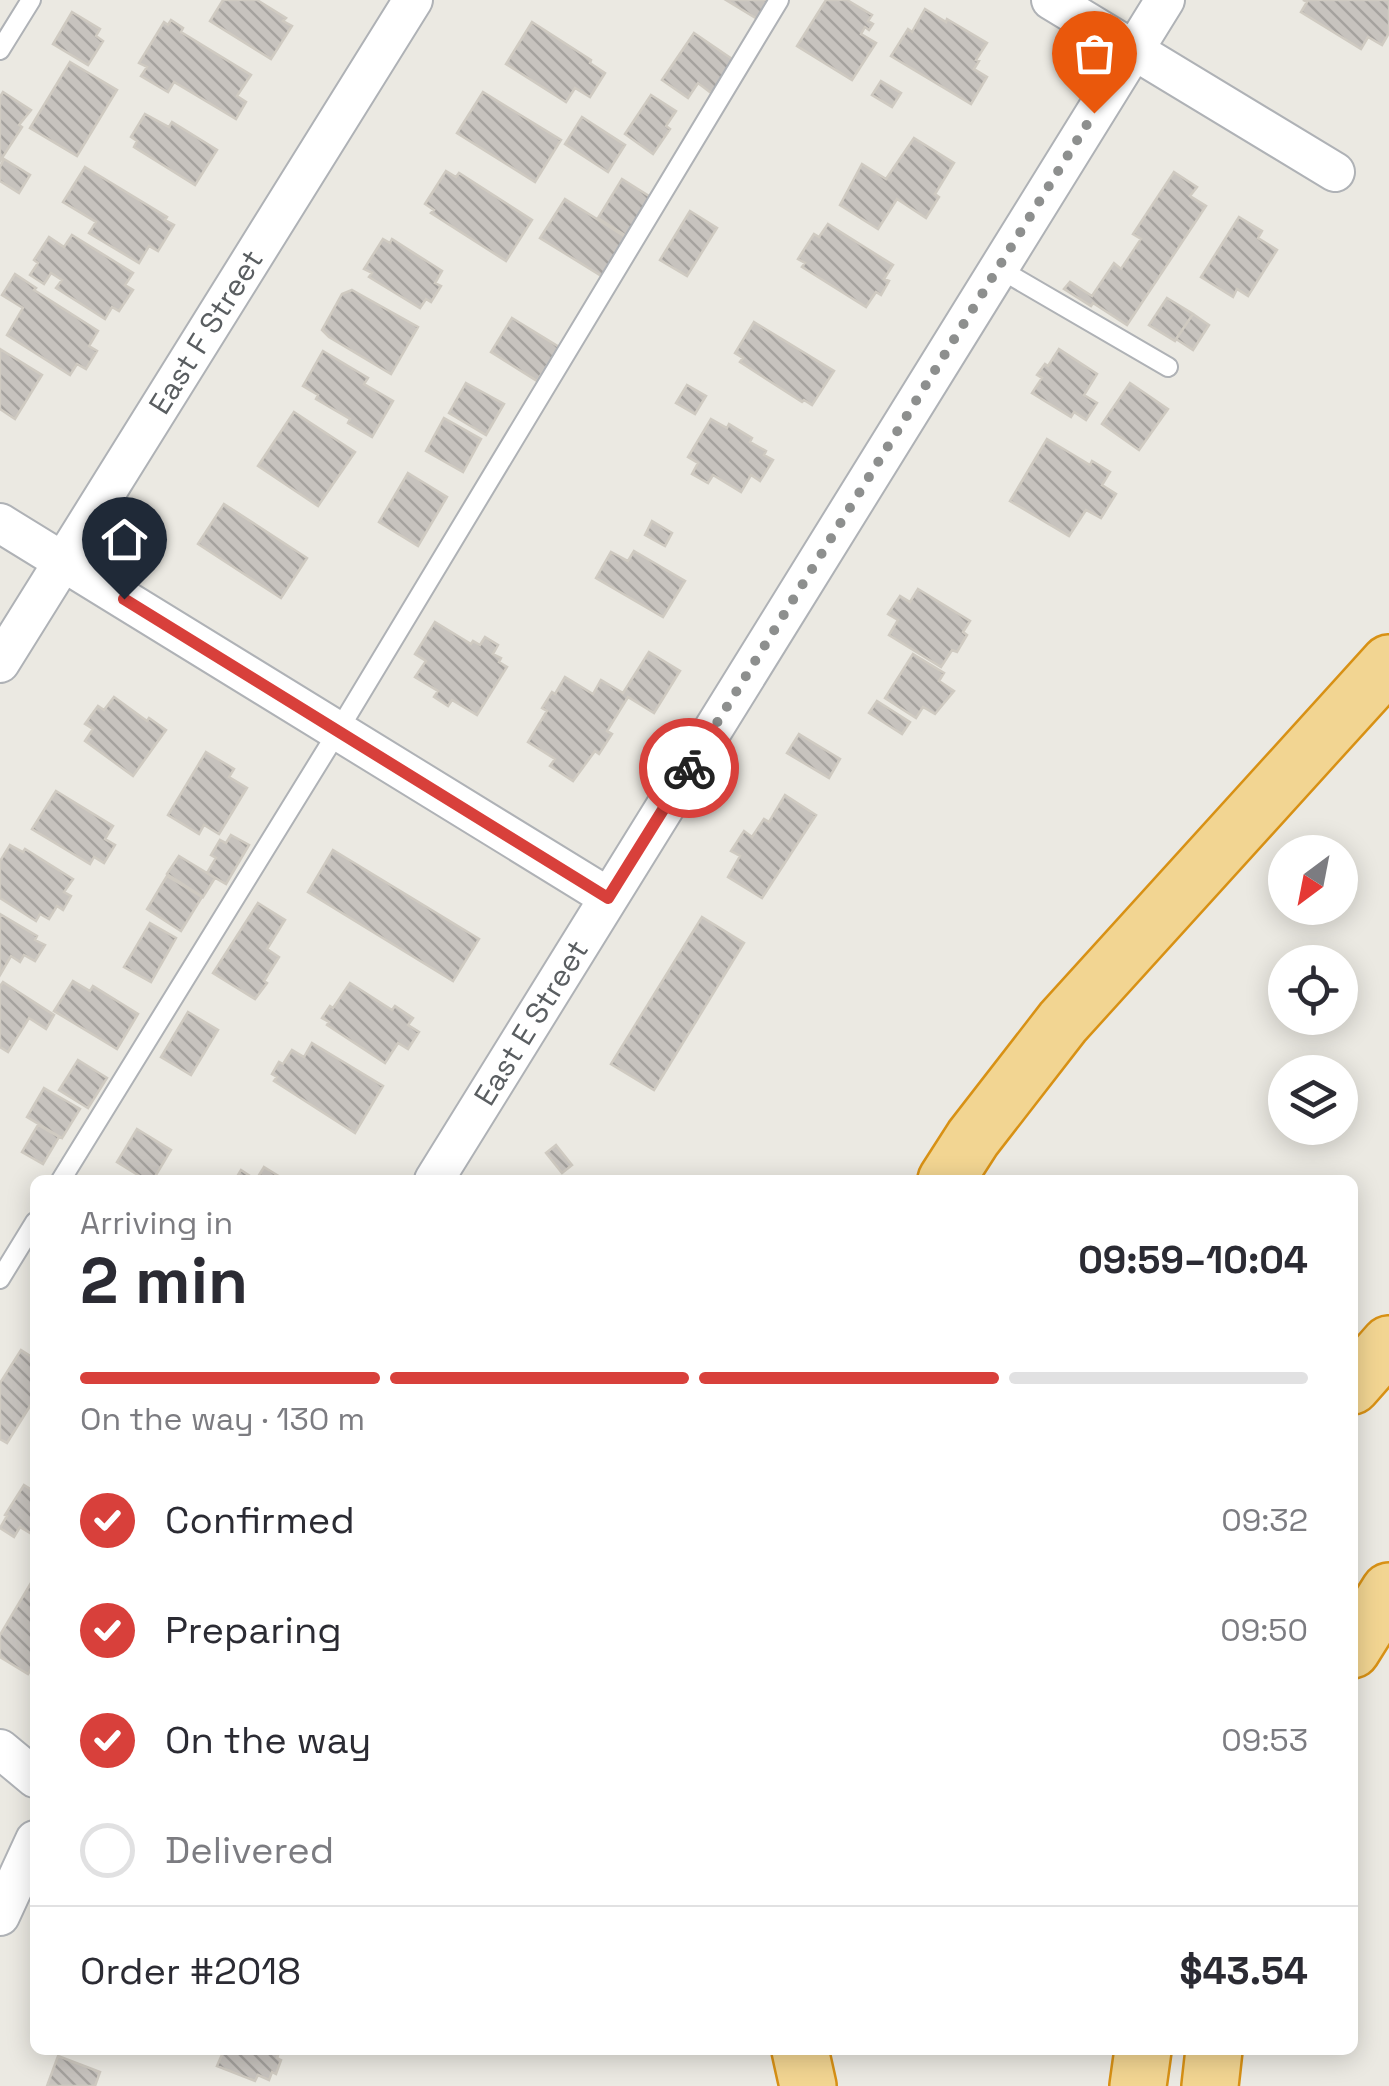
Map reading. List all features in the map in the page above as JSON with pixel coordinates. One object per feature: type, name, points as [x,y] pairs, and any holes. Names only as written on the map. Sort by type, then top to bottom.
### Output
[{"type":"highway","points":[[949,1175],[973,1138],[1064,1022],[1389,663]]},
{"type":"highway","points":[[1064,1022],[1243,851],[1389,721]]},
{"type":"highway","points":[[1358,1379],[1389,1344]]},
{"type":"highway","points":[[1358,1640],[1389,1591]]},
{"type":"highway","points":[[801,2055],[808,2086]]},
{"type":"highway","points":[[1138,2086],[1142,2055]]},
{"type":"highway","points":[[1210,2086],[1213,2055]]},
{"type":"street","name":"East F Street","points":[[0,663],[413,0]]},
{"type":"street","points":[[1051,0],[1335,172]]},
{"type":"street","name":"East E Street","points":[[437,1175],[1165,0]]},
{"type":"street","points":[[0,523],[608,898]]},
{"type":"street","points":[[0,1749],[30,1774]]},
{"type":"street","points":[[0,1782],[30,1790]]},
{"type":"street","points":[[0,1916],[30,1851]]},
{"type":"lane","points":[[0,50],[31,0]]},
{"type":"lane","points":[[64,1175],[338,732],[779,0]]},
{"type":"lane","points":[[998,268],[1168,367]]},
{"type":"lane","points":[[0,1279],[30,1230]]},
{"type":"building","points":[[223,0],[257,0],[286,18],[283,21],[292,26],[271,59],[210,21]]},
{"type":"building","points":[[726,0],[771,0],[759,20]]},
{"type":"building","points":[[826,0],[847,0],[872,15],[868,21],[873,24],[861,34],[876,43],[852,80],[797,46]]},
{"type":"building","points":[[1303,0],[1389,0],[1389,33],[1382,45],[1368,37],[1361,49],[1301,12],[1307,2]]},
{"type":"building","points":[[925,9],[987,43],[974,69],[987,77],[971,104],[891,56]]},
{"type":"building","points":[[72,12],[100,29],[96,36],[103,41],[88,65],[53,44]]},
{"type":"building","points":[[171,20],[183,28],[181,32],[251,75],[237,96],[246,102],[236,119],[174,82],[168,92],[141,76],[147,67],[139,63],[164,22],[168,25]]},
{"type":"building","points":[[532,22],[605,73],[590,97],[575,88],[566,102],[506,64]]},
{"type":"building","points":[[694,33],[738,63],[715,96],[698,83],[688,98],[662,80]]},
{"type":"building","points":[[70,62],[117,90],[77,156],[30,128]]},
{"type":"building","points":[[881,81],[901,93],[892,107],[872,95]]},
{"type":"building","points":[[3,92],[31,110],[0,161],[0,97]]},
{"type":"building","points":[[483,92],[561,140],[535,182],[457,133]]},
{"type":"building","points":[[651,95],[676,111],[666,126],[670,129],[653,154],[625,134]]},
{"type":"building","points":[[145,114],[169,127],[172,122],[217,150],[195,185],[134,147],[137,141],[131,137]]},
{"type":"building","points":[[582,117],[625,145],[608,172],[565,144]]},
{"type":"building","points":[[914,138],[954,163],[926,218],[897,199],[878,229],[840,205],[862,164],[886,179]]},
{"type":"building","points":[[4,159],[30,175],[19,193],[0,181]]},
{"type":"building","points":[[85,167],[174,225],[158,251],[149,246],[139,263],[89,233],[96,222],[63,202]]},
{"type":"building","points":[[446,171],[456,177],[459,173],[532,220],[506,261],[431,213],[434,210],[425,204]]},
{"type":"building","points":[[1174,172],[1197,187],[1190,196],[1206,206],[1127,325],[1064,289],[1070,282],[1092,296],[1114,263],[1121,269],[1141,239],[1133,234]]},
{"type":"building","points":[[622,179],[652,198],[628,237],[598,218]]},
{"type":"building","points":[[565,199],[627,238],[603,277],[540,238]]},
{"type":"building","points":[[690,211],[717,228],[687,276],[660,260]]},
{"type":"building","points":[[1239,217],[1262,231],[1258,238],[1277,250],[1248,296],[1237,289],[1233,297],[1201,277]]},
{"type":"building","points":[[828,224],[893,265],[884,279],[889,281],[881,295],[876,292],[866,307],[802,267],[805,263],[798,259],[814,234],[819,237]]},
{"type":"building","points":[[72,235],[133,273],[125,285],[133,290],[119,311],[112,307],[105,319],[56,288],[62,280],[51,273],[44,284],[30,275],[38,263],[34,260],[49,237],[64,247]]},
{"type":"building","points":[[383,239],[390,243],[392,239],[442,271],[435,283],[441,286],[431,302],[426,299],[420,308],[369,277],[372,273],[364,269]]},
{"type":"building","points":[[15,274],[98,331],[89,346],[97,351],[86,369],[77,364],[70,375],[7,335],[23,308],[2,295]]},
{"type":"building","points":[[352,290],[418,327],[391,374],[322,330],[342,294]]},
{"type":"building","points":[[1167,298],[1193,314],[1175,341],[1149,325]]},
{"type":"building","points":[[1193,314],[1209,325],[1193,350],[1176,339]]},
{"type":"building","points":[[512,318],[559,347],[537,381],[491,352]]},
{"type":"building","points":[[754,322],[834,371],[812,405],[740,362],[743,358],[735,353]]},
{"type":"building","points":[[0,349],[42,375],[15,419],[0,409]]},
{"type":"building","points":[[1059,349],[1097,374],[1084,395],[1097,403],[1086,420],[1074,412],[1071,417],[1032,393],[1042,378],[1037,375]]},
{"type":"building","points":[[323,351],[368,378],[364,384],[393,401],[372,437],[348,423],[350,419],[316,399],[318,395],[303,386]]},
{"type":"building","points":[[466,383],[504,404],[486,435],[449,413]]},
{"type":"building","points":[[1130,383],[1168,409],[1139,450],[1102,424]]},
{"type":"building","points":[[687,385],[706,396],[695,414],[676,403]]},
{"type":"building","points":[[294,412],[355,452],[318,506],[258,466]]},
{"type":"building","points":[[444,418],[481,439],[463,472],[426,451]]},
{"type":"building","points":[[711,419],[727,428],[729,424],[766,451],[764,455],[773,460],[760,481],[751,475],[741,492],[713,475],[708,483],[692,474],[698,463],[688,457]]},
{"type":"building","points":[[1047,439],[1090,465],[1092,461],[1110,472],[1102,485],[1116,494],[1101,518],[1086,510],[1069,536],[1010,501]]},
{"type":"building","points":[[408,473],[447,497],[418,546],[379,522]]},
{"type":"building","points":[[224,504],[307,558],[281,598],[198,544]]},
{"type":"building","points":[[652,521],[672,533],[665,546],[645,535]]},
{"type":"building","points":[[634,551],[685,581],[663,617],[596,578],[611,552],[628,561]]},
{"type":"building","points":[[918,589],[970,621],[957,652],[952,650],[941,667],[889,635],[898,620],[888,614],[900,596],[910,602]]},
{"type":"building","points":[[435,622],[471,644],[473,641],[480,645],[485,637],[498,645],[493,654],[507,667],[477,715],[452,700],[448,706],[434,697],[438,691],[415,677],[426,661],[415,654]]},
{"type":"building","points":[[649,652],[680,671],[654,713],[628,697],[607,731],[612,734],[599,754],[595,751],[573,781],[550,766],[555,759],[528,742],[547,711],[542,708],[565,677],[593,694],[601,680],[623,693]]},
{"type":"building","points":[[913,654],[944,673],[939,681],[954,691],[935,714],[923,707],[916,718],[885,698]]},
{"type":"building","points":[[114,697],[166,730],[133,776],[85,741],[93,729],[85,724],[98,706],[104,710]]},
{"type":"building","points":[[877,701],[910,722],[902,734],[869,713]]},
{"type":"building","points":[[799,734],[840,759],[829,778],[787,753]]},
{"type":"building","points":[[206,752],[234,769],[229,777],[247,788],[219,834],[204,825],[199,834],[168,815]]},
{"type":"building","points":[[56,791],[113,826],[105,839],[115,845],[104,863],[94,857],[90,864],[32,829]]},
{"type":"building","points":[[785,795],[816,815],[762,898],[728,877],[740,856],[731,851],[744,831],[752,837],[764,819],[769,822]]},
{"type":"building","points":[[231,835],[249,845],[226,884],[207,873],[220,840],[226,843]]},
{"type":"building","points":[[10,845],[23,852],[25,849],[73,879],[64,892],[71,896],[63,910],[57,906],[49,919],[40,914],[36,921],[0,898],[0,861]]},
{"type":"building","points":[[333,850],[479,939],[453,981],[308,892]]},
{"type":"building","points":[[179,856],[215,878],[203,897],[167,874]]},
{"type":"building","points":[[167,876],[202,897],[181,931],[147,909]]},
{"type":"building","points":[[258,903],[285,920],[267,949],[279,957],[255,999],[213,973]]},
{"type":"building","points":[[0,914],[45,945],[35,961],[24,955],[20,962],[11,956],[0,975]]},
{"type":"building","points":[[702,917],[744,943],[654,1090],[611,1064]]},
{"type":"building","points":[[150,923],[176,938],[151,982],[124,967]]},
{"type":"building","points":[[73,981],[90,991],[93,986],[138,1014],[117,1049],[54,1011]]},
{"type":"building","points":[[3,982],[54,1015],[46,1029],[29,1018],[8,1052],[0,1047]]},
{"type":"building","points":[[350,983],[392,1010],[395,1006],[413,1018],[408,1025],[419,1032],[408,1049],[398,1043],[385,1063],[327,1025],[329,1022],[322,1018]]},
{"type":"building","points":[[188,1012],[218,1030],[191,1075],[161,1057]]},
{"type":"building","points":[[312,1043],[383,1086],[355,1133],[274,1081],[277,1077],[272,1074],[279,1062],[283,1064],[292,1050],[304,1057]]},
{"type":"building","points":[[78,1060],[107,1078],[88,1108],[59,1090]]},
{"type":"building","points":[[44,1088],[80,1109],[62,1138],[27,1117]]},
{"type":"building","points":[[38,1125],[59,1137],[43,1164],[22,1152]]},
{"type":"building","points":[[137,1129],[171,1150],[156,1175],[138,1175],[117,1162]]},
{"type":"building","points":[[556,1145],[572,1165],[562,1173],[546,1153]]},
{"type":"building","points":[[264,1167],[277,1175],[259,1175]]},
{"type":"building","points":[[21,1350],[30,1356],[30,1406],[7,1443],[0,1439],[0,1383]]},
{"type":"building","points":[[24,1485],[30,1489],[30,1533],[20,1527],[14,1537],[0,1528]]},
{"type":"building","points":[[30,1585],[28,1674],[0,1657],[0,1635]]},
{"type":"building","points":[[222,2055],[278,2055],[281,2060],[269,2080],[258,2075],[255,2081],[217,2066]]},
{"type":"building","points":[[58,2056],[100,2072],[95,2086],[47,2086]]},
{"type":"way so far","points":[[689,768],[1094,113]]},
{"type":"route","points":[[124,599],[608,898],[689,768]]}]
